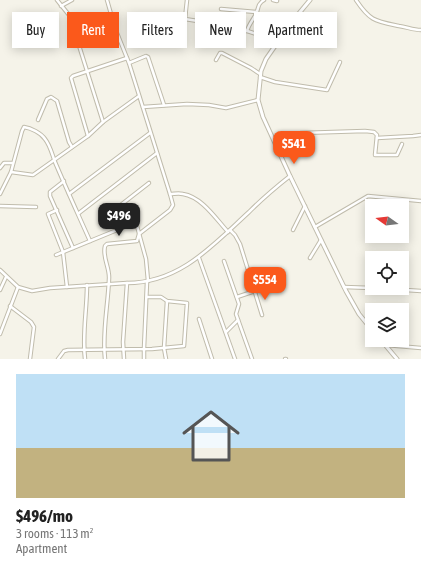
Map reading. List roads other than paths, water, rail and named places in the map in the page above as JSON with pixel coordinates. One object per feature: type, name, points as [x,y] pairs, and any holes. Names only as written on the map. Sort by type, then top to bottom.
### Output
[{"type":"street","points":[[57,0],[71,20],[103,122]]},
{"type":"street","points":[[61,6],[72,0]]},
{"type":"street","points":[[105,359],[104,349],[109,277],[105,258],[105,246],[107,244],[137,241],[139,234],[170,210],[172,205],[170,194],[143,107],[129,63],[115,28],[107,0]]},
{"type":"street","points":[[187,0],[185,19],[226,25],[254,33]]},
{"type":"street","points":[[221,9],[257,12],[260,3],[264,0]]},
{"type":"street","points":[[299,12],[308,0]]},
{"type":"street","points":[[356,0],[367,14],[376,21],[421,30]]},
{"type":"street","points":[[247,31],[248,26],[254,17]]},
{"type":"street","points":[[273,48],[266,59],[260,76],[258,100],[290,176],[344,287],[359,314],[365,321]]},
{"type":"street","points":[[216,60],[219,54],[222,53],[251,68],[260,76],[275,82],[326,90],[340,62]]},
{"type":"street","points":[[129,63],[146,56],[148,57],[164,105]]},
{"type":"street","points":[[88,136],[71,80],[73,76],[127,58]]},
{"type":"street","points":[[10,172],[33,175],[88,136],[103,122],[139,96]]},
{"type":"street","points":[[38,120],[47,99],[51,97],[57,101],[69,142],[72,147]]},
{"type":"street","points":[[143,107],[187,104],[209,105],[226,108],[258,100]]},
{"type":"street","points":[[0,194],[10,172],[22,131],[26,127],[44,137],[47,142],[90,241]]},
{"type":"street","points":[[275,141],[298,133],[365,131],[374,132],[377,135],[375,155],[397,155],[402,144]]},
{"type":"street","points":[[69,194],[150,133]]},
{"type":"street","points":[[376,138],[421,135]]},
{"type":"street","points":[[78,213],[157,153]]},
{"type":"street","points":[[0,168],[4,163],[12,163]]},
{"type":"street","points":[[0,270],[18,287],[32,291],[108,283],[148,281],[164,278],[199,257],[290,176]]},
{"type":"street","points":[[64,181],[50,192],[50,196],[73,248]]},
{"type":"street","points":[[125,226],[120,216],[107,221],[105,221],[104,218],[149,183]]},
{"type":"street","points":[[170,194],[182,193],[196,200],[207,209],[228,232]]},
{"type":"street","points":[[315,227],[368,196],[421,201]]},
{"type":"street","points":[[293,230],[305,205]]},
{"type":"street","points":[[0,206],[36,207]]},
{"type":"street","points":[[57,210],[48,214],[63,252],[67,287]]},
{"type":"street","points":[[56,255],[134,223],[139,234],[146,259],[148,281],[144,359]]},
{"type":"street","points":[[230,230],[240,244],[262,315]]},
{"type":"street","points":[[310,258],[321,239]]},
{"type":"street","points":[[199,257],[235,359]]},
{"type":"street","points":[[224,261],[239,304],[236,312],[238,320],[252,359]]},
{"type":"street","points":[[0,290],[6,277]]},
{"type":"street","points":[[124,359],[122,349],[127,283]]},
{"type":"street","points":[[85,359],[84,350],[87,305],[86,285]]},
{"type":"street","points":[[0,334],[18,287]]},
{"type":"street","points":[[344,287],[365,288]]},
{"type":"street","points":[[409,290],[421,291]]},
{"type":"street","points":[[237,297],[255,292]]},
{"type":"street","points":[[58,359],[65,350],[152,349],[184,346],[187,303],[167,301],[161,297],[147,297]]},
{"type":"street","points":[[166,359],[164,348],[167,301]]},
{"type":"street","points":[[10,306],[31,322],[34,327],[30,359]]},
{"type":"street","points":[[199,319],[212,359]]},
{"type":"street","points":[[226,332],[238,320]]},
{"type":"street","points":[[387,347],[397,359]]},
{"type":"street","points":[[409,347],[421,348]]}]
